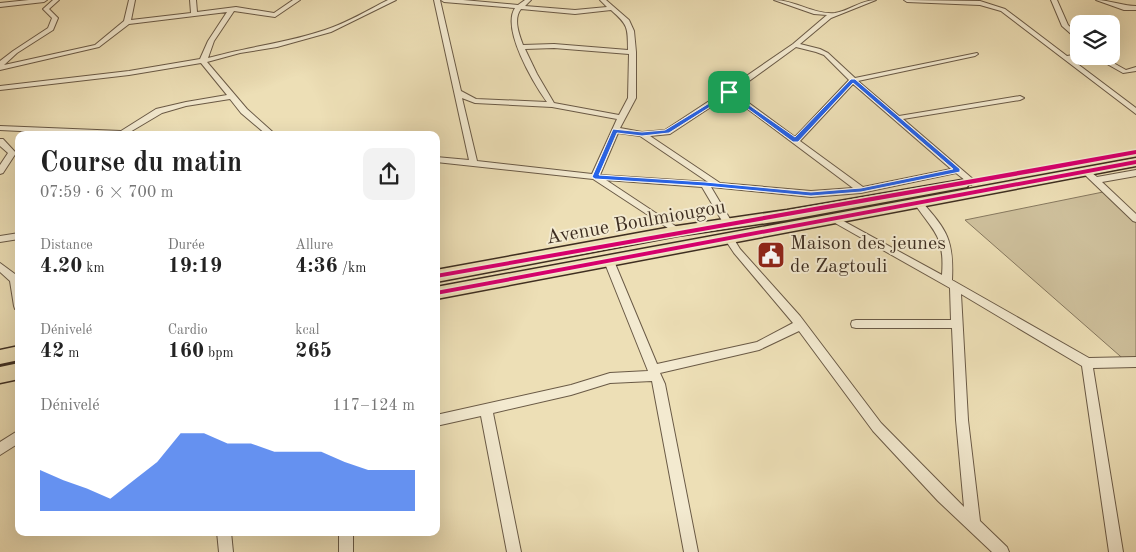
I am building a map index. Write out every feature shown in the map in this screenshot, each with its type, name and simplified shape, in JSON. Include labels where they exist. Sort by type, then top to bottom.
[{"type":"highway","name":"Avenue Boulmiougou","points":[[440,293],[609,261],[728,231],[971,182],[1136,152]]},
{"type":"highway","name":"Avenue Boulmiougou","points":[[440,275],[677,231],[728,231],[833,219],[918,203],[1092,176],[1136,162]]},
{"type":"highway","points":[[0,357],[15,354]]},
{"type":"highway","points":[[0,375],[15,373]]},
{"type":"street","points":[[0,5],[44,0]]},
{"type":"street","points":[[0,66],[15,52],[51,29],[55,18],[46,9],[56,0]]},
{"type":"street","points":[[127,22],[132,0]]},
{"type":"street","points":[[193,0],[194,12]]},
{"type":"street","points":[[0,66],[97,46],[127,22],[194,12],[234,9],[275,15],[297,0]]},
{"type":"street","points":[[0,88],[203,61],[304,39],[329,31],[393,0]]},
{"type":"street","points":[[437,0],[473,161]]},
{"type":"street","points":[[444,0],[575,12],[612,8]]},
{"type":"street","points":[[528,0],[514,16],[520,47],[540,90],[552,105]]},
{"type":"street","points":[[595,177],[615,130],[632,98],[633,52],[627,21],[603,0]]},
{"type":"street","points":[[776,0],[816,13],[836,13]]},
{"type":"street","points":[[615,130],[642,134],[667,132],[729,92],[836,13],[873,0]]},
{"type":"street","points":[[907,0],[975,3],[996,7]]},
{"type":"street","points":[[991,0],[996,7],[1136,112]]},
{"type":"street","points":[[1054,0],[1065,26],[1070,31]]},
{"type":"street","points":[[1099,0],[1124,8],[1136,8]]},
{"type":"street","points":[[203,61],[211,41],[234,9],[243,1]]},
{"type":"street","points":[[836,13],[841,2]]},
{"type":"street","points":[[795,45],[823,52],[971,182]]},
{"type":"street","points":[[520,47],[547,46],[633,52]]},
{"type":"street","points":[[796,140],[853,80],[975,54]]},
{"type":"street","points":[[1066,58],[1070,57]]},
{"type":"street","points":[[203,61],[244,111],[267,131]]},
{"type":"street","points":[[1112,65],[1124,72],[1136,68]]},
{"type":"street","points":[[457,92],[475,101],[552,105],[622,118]]},
{"type":"street","points":[[729,92],[861,190]]},
{"type":"street","points":[[126,131],[159,111],[232,96]]},
{"type":"street","points":[[898,118],[1020,98]]},
{"type":"street","points":[[0,128],[33,131]]},
{"type":"street","points":[[642,134],[718,185]]},
{"type":"street","points":[[0,141],[15,150],[0,171]]},
{"type":"street","points":[[440,159],[473,161],[595,177],[718,185],[811,194],[861,190],[958,170]]},
{"type":"street","points":[[1092,176],[1136,173]]},
{"type":"street","points":[[1092,176],[1136,219]]},
{"type":"street","points":[[595,177],[677,231]]},
{"type":"street","points":[[705,184],[737,251],[800,325],[877,426],[943,496],[1002,552]]},
{"type":"street","points":[[918,203],[944,235],[949,261],[956,324],[962,420],[973,524]]},
{"type":"street","points":[[833,219],[951,284],[1087,363],[1136,362]]},
{"type":"street","points":[[0,239],[15,237]]},
{"type":"street","points":[[609,261],[659,384],[691,552]]},
{"type":"street","points":[[0,267],[15,279]]},
{"type":"street","points":[[856,324],[956,324]]},
{"type":"street","points":[[440,420],[610,378],[654,373],[760,346],[800,325]]},
{"type":"street","points":[[1087,363],[1116,552]]},
{"type":"street","points":[[486,410],[514,552]]},
{"type":"street","points":[[0,449],[15,439]]},
{"type":"street","points":[[224,536],[226,552]]},
{"type":"street","points":[[346,536],[346,552]]},
{"type":"shaded area","points":[[1108,191],[1136,219],[1136,362],[1128,363],[965,220]]},
{"type":"cycle path","points":[[440,275],[1136,152]]},
{"type":"cycle path","points":[[440,292],[1136,162]]},
{"type":"place","name":"Maison des jeunes de Zagtouli","points":[[771,255]]},
{"type":"route","points":[[853,80],[958,170],[861,190],[828,194],[595,177],[615,130],[642,134],[667,132],[729,92],[796,140],[853,80]]}]
